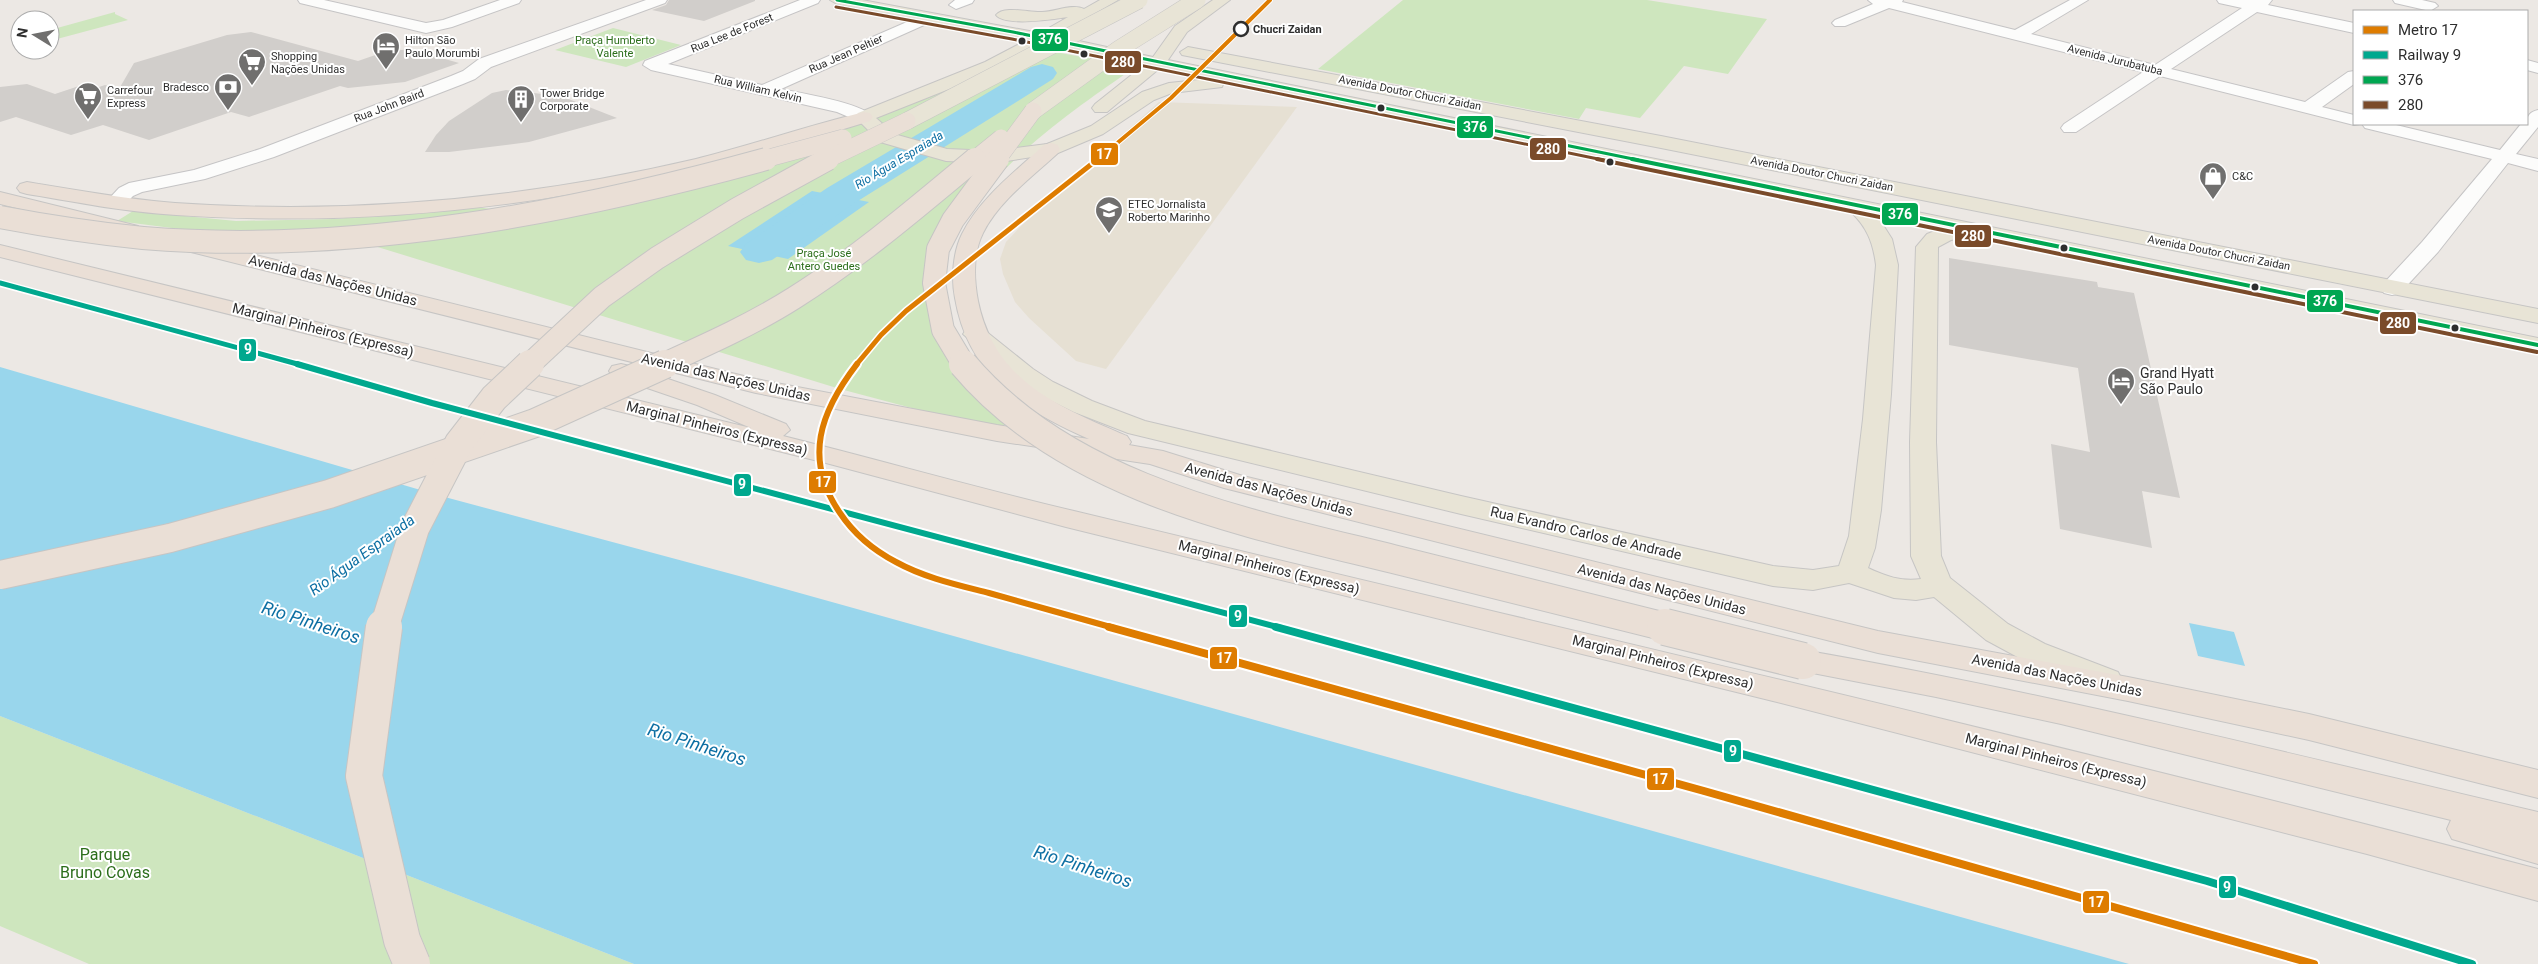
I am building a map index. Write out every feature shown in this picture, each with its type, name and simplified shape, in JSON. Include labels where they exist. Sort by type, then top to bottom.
[{"type":"highway","points":[[0,575],[170,538],[329,494],[535,423],[593,398],[702,348],[793,300],[865,250],[1032,111]]},
{"type":"highway","points":[[1032,111],[953,220],[938,249],[934,283],[943,330],[960,360],[986,391],[1026,422],[1070,452],[1114,476],[1184,504],[1345,547],[1819,664],[1938,698],[2349,798],[2538,849]]},
{"type":"highway","points":[[0,184],[175,209],[300,213],[362,211],[503,199],[603,183],[710,160],[805,136],[864,117]]},
{"type":"highway","points":[[0,217],[36,225],[107,235],[203,240],[311,238],[450,226],[620,196],[897,130]]},
{"type":"highway","points":[[412,964],[402,940],[364,776],[385,620],[415,528],[459,443],[494,398],[602,296],[657,258],[737,209],[816,165],[897,130]]},
{"type":"highway","points":[[1051,149],[997,201],[972,233],[965,259],[964,285],[966,310],[974,333],[988,357],[1006,380],[1034,402],[1065,419],[1154,457]]},
{"type":"highway","name":"Avenida das Nações Unidas","points":[[0,198],[756,386],[997,433],[1154,457],[1299,498],[1878,642],[2128,689],[2308,728],[2538,784]]},
{"type":"highway","name":"Marginal Pinheiros (Expressa)","points":[[0,251],[835,457],[1066,518],[1773,689],[2367,839],[2538,885]]},
{"type":"highway","points":[[447,308],[591,362],[644,378],[742,413],[835,457]]},
{"type":"highway","points":[[1878,642],[1975,672],[2538,816]]},
{"type":"highway","points":[[1819,664],[1936,685],[2071,714],[2538,827]]},
{"type":"main road","name":"Avenida Doutor Chucri Zaidan","points":[[837,0],[1090,48],[1162,55],[1205,54],[2538,316]]},
{"type":"main road","points":[[897,130],[1139,0]]},
{"type":"main road","points":[[1032,111],[1119,49],[1197,0]]},
{"type":"main road","points":[[1051,149],[1162,55],[1181,29],[1223,0]]},
{"type":"main road","points":[[938,2],[961,3],[984,11],[1004,15],[1042,17],[1105,3]]},
{"type":"main road","points":[[864,117],[991,66],[1105,3]]},
{"type":"main road","name":"Avenida Doutor Chucri Zaidan","points":[[1004,15],[1105,35],[1162,55],[1191,69],[1243,81],[2538,345]]},
{"type":"main road","points":[[969,25],[998,40],[1002,52],[991,66]]},
{"type":"main road","points":[[1181,29],[1179,35],[1182,43],[1197,50],[1226,58]]},
{"type":"main road","points":[[1191,69],[1205,54]]},
{"type":"main road","points":[[864,117],[897,130],[946,155],[994,156],[1051,149],[1096,130],[1148,96],[1169,88],[1192,84],[1243,81]]},
{"type":"main road","points":[[1857,206],[1874,222],[1882,235],[1887,265],[1879,400],[1863,534],[1857,560],[1851,572],[1877,584],[1899,590],[1926,590],[1938,585]]},
{"type":"main road","points":[[1978,230],[1952,233],[1934,239],[1929,243],[1924,363],[1926,556],[1938,585],[1997,632],[2034,652],[2128,689]]},
{"type":"main road","points":[[1882,235],[1912,236],[1929,243]]},
{"type":"main road","name":"Rua Evandro Carlos de Andrade","points":[[974,333],[1031,379],[1061,397],[1095,413],[1137,427],[1442,500],[1774,576],[1818,581],[1835,578],[1851,572]]},
{"type":"street","points":[[304,0],[419,28],[447,24],[514,0]]},
{"type":"street","name":"Rua John Baird","points":[[116,202],[126,192],[136,187],[198,174],[267,153],[457,80],[469,75],[485,63],[660,0]]},
{"type":"street","name":"Rua Lee de Forest","points":[[650,65],[813,0]]},
{"type":"street","points":[[2017,36],[2081,0]]},
{"type":"street","points":[[2224,0],[2260,3],[2353,28]]},
{"type":"street","points":[[2400,0],[2430,6]]},
{"type":"street","points":[[1840,24],[1887,1]]},
{"type":"street","name":"Avenida Jurubatuba","points":[[1887,1],[2017,36],[2353,120]]},
{"type":"street","points":[[2070,128],[2260,3]]},
{"type":"street","name":"Rua Jean Peltier","points":[[765,90],[928,18]]},
{"type":"street","name":"Rua William Kelvin","points":[[650,65],[843,108],[864,117]]},
{"type":"street","points":[[2310,108],[2353,77]]},
{"type":"street","points":[[2392,288],[2430,247],[2538,116]]},
{"type":"street","points":[[2375,125],[2538,165]]},
{"type":"shaded area","name":"ETEC Jornalista Roberto Marinho","points":[[1159,102],[1297,107],[1106,369],[1076,361],[1029,318],[1015,302],[1003,274],[1000,259],[1006,242],[1021,226]]},
{"type":"green space","points":[[1403,0],[1647,0],[1767,19],[1728,74],[1684,66],[1640,118],[1586,108],[1579,119],[1318,69]]},
{"type":"green space","points":[[115,12],[115,14],[128,20],[60,38],[60,27]]},
{"type":"green space","name":"Praça Humberto Valente","points":[[613,28],[681,45],[626,67],[555,50]]},
{"type":"green space","name":"Praça José Antero Guedes","points":[[1023,46],[1131,66],[1128,72],[1041,136],[1011,163],[985,191],[963,221],[948,253],[942,286],[942,305],[947,321],[971,367],[1010,423],[991,429],[840,389],[332,233],[219,234],[117,221],[133,211],[236,221],[334,219],[476,207],[507,211],[810,139]]},
{"type":"green space","name":"Parque Bruno Covas","points":[[0,716],[634,964],[89,964],[0,926]]},
{"type":"water","points":[[812,191],[869,202],[788,259],[728,246]]},
{"type":"water","name":"Rio Pinheiros","points":[[0,367],[441,496],[739,576],[2129,964],[634,964],[0,716]]},
{"type":"water","points":[[2189,623],[2234,632],[2245,666],[2198,656]]},
{"type":"building","points":[[669,0],[755,1],[704,21],[652,10],[666,5]]},
{"type":"building","name":"Shopping Nações Unidas","points":[[251,32],[358,61],[384,52],[410,49],[459,63],[405,82],[348,88],[340,86],[249,117],[231,112],[149,140],[103,125],[71,135],[16,117],[0,122],[0,87],[27,84],[55,94],[85,84],[96,88],[105,85],[119,89],[134,63],[227,35]]},
{"type":"building","name":"Tower Bridge Corporate","points":[[506,90],[561,96],[617,118],[529,142],[449,152],[425,152],[436,135],[449,121],[492,93]]},
{"type":"building","name":"Grand Hyatt São Paulo","points":[[1949,258],[2097,282],[2098,287],[2134,293],[2180,498],[2142,491],[2152,548],[2060,529],[2051,444],[2090,452],[2078,368],[1949,345]]},
{"type":"waterway","name":"Rio Água Espraiada","points":[[759,252],[840,196],[1042,73]]},
{"type":"metro line","name":"17","points":[[1270,0],[1154,114],[918,301],[881,335],[854,368],[842,386],[824,425],[819,444],[818,463],[820,475],[829,496],[856,533],[882,554],[927,576],[1704,791],[2314,964]]},
{"type":"rail line","name":"9","points":[[0,283],[235,346],[432,403],[1106,580],[2207,881],[2472,964]]},
{"type":"transit line","name":"376","points":[[837,0],[1013,32],[2538,345]]},
{"type":"transit line","name":"280","points":[[836,7],[1012,39],[2537,352]]},
{"type":"place","name":"Chucri Zaidan","points":[[1241,29]]},
{"type":"place","name":"Hilton São Paulo Morumbi","points":[[386,70]]},
{"type":"place","name":"Shopping Nações Unidas","points":[[252,86]]},
{"type":"place","name":"Bradesco","points":[[228,111]]},
{"type":"place","name":"Carrefour Express","points":[[88,120]]},
{"type":"place","name":"Tower Bridge Corporate","points":[[521,123]]},
{"type":"place","name":"C&C","points":[[2213,200]]},
{"type":"place","name":"ETEC Jornalista Roberto Marinho","points":[[1109,234]]},
{"type":"place","name":"Grand Hyatt São Paulo","points":[[2121,405]]}]
